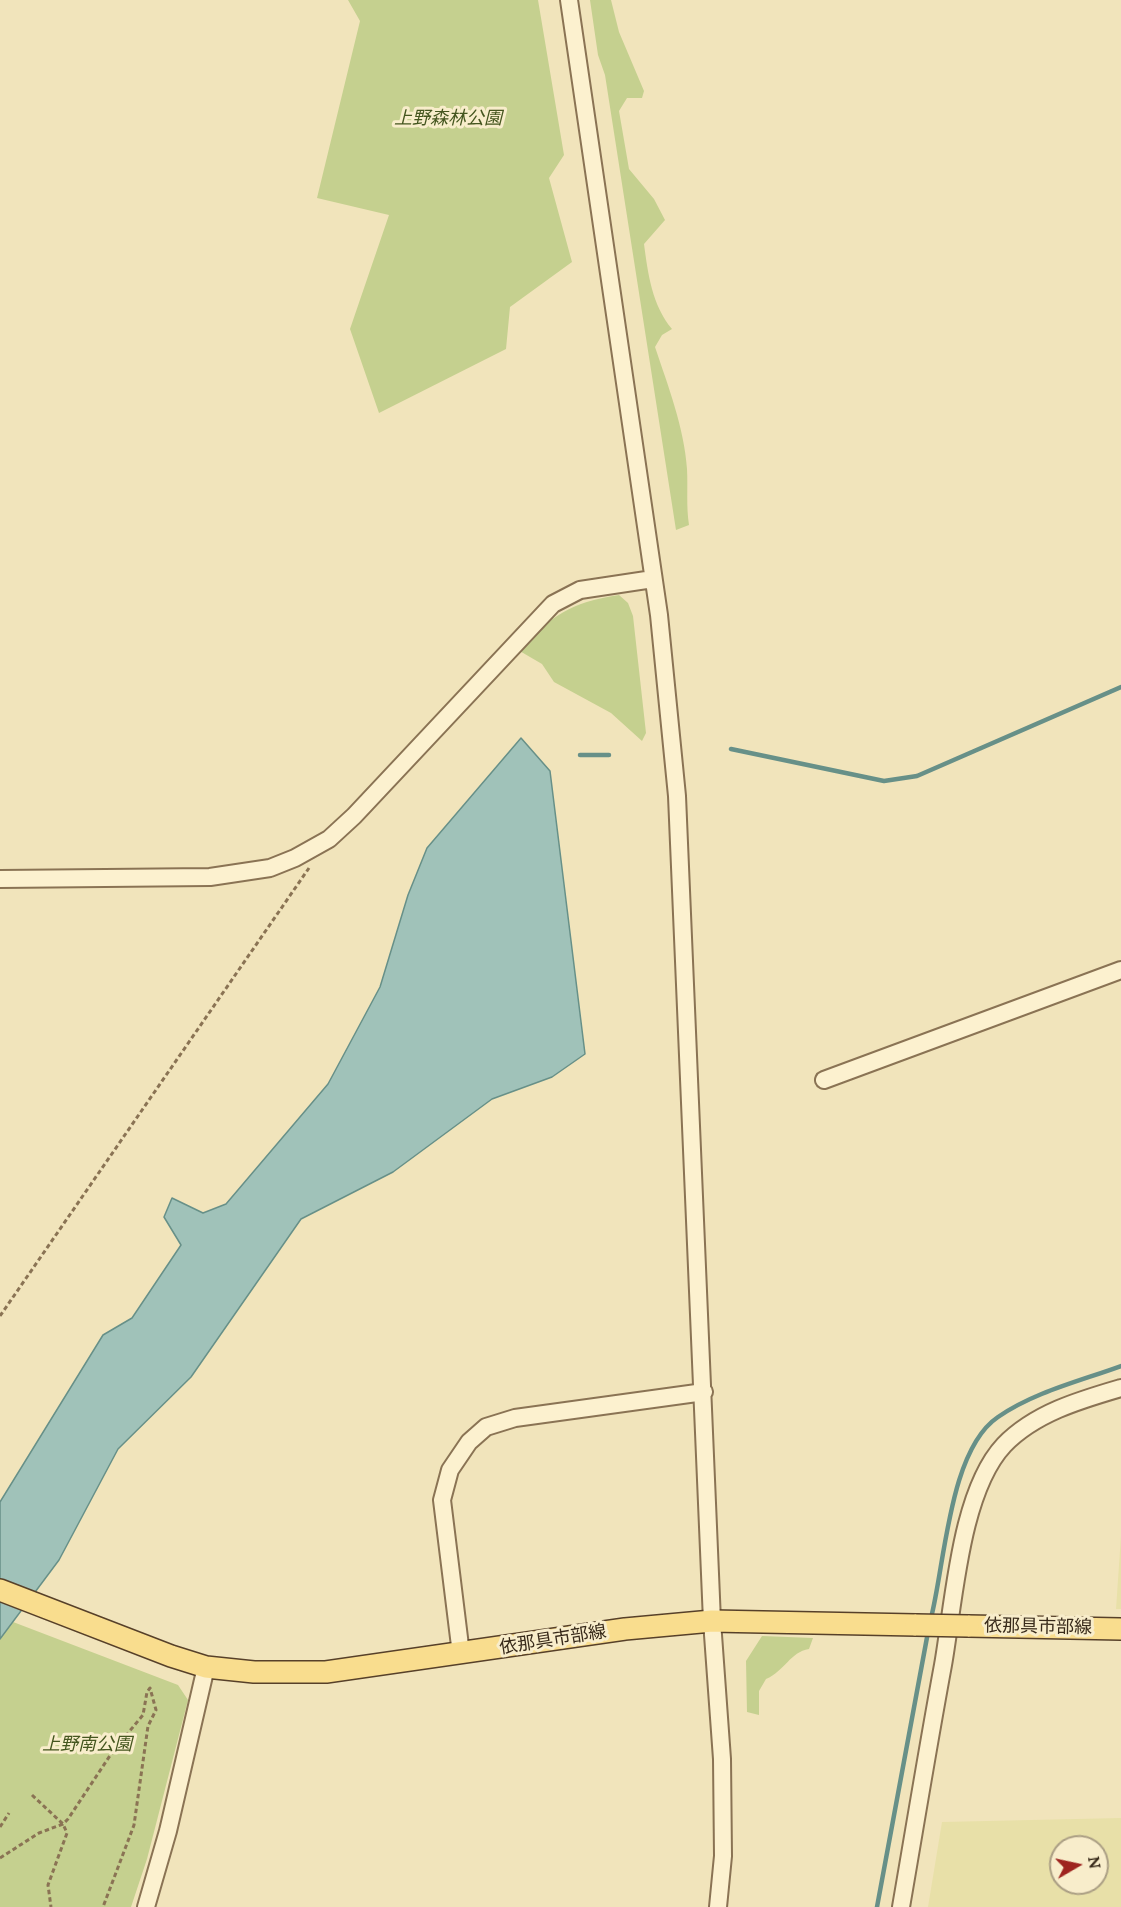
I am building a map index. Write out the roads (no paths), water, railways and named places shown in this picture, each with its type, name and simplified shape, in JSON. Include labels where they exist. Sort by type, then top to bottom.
[{"type":"main road","name":"依那具市部線","points":[[0,1590],[171,1656],[206,1667],[254,1672],[326,1672],[625,1629],[712,1621],[1121,1629]]},
{"type":"street","points":[[569,0],[653,579],[677,796],[712,1621],[722,1759],[723,1856],[718,1907]]},
{"type":"street","points":[[0,879],[210,877],[270,868],[296,858],[329,838],[354,816],[553,604],[580,590],[653,579]]},
{"type":"street","points":[[824,1080],[1121,970]]},
{"type":"street","points":[[901,1907],[958,1576],[972,1505],[987,1469],[1004,1445],[1032,1422],[1074,1401],[1121,1388]]},
{"type":"street","points":[[461,1654],[442,1500],[450,1470],[469,1442],[486,1427],[515,1418],[704,1392]]},
{"type":"street","points":[[146,1907],[168,1831],[206,1667]]},
{"type":"water","points":[[521,738],[550,771],[585,1054],[552,1077],[492,1099],[393,1172],[301,1219],[191,1377],[118,1449],[59,1560],[0,1639],[0,1502],[103,1335],[132,1318],[181,1245],[164,1217],[172,1198],[203,1213],[226,1204],[328,1084],[380,987],[408,895],[427,848]]},
{"type":"waterway","points":[[731,749],[884,781],[917,776],[1121,687]]},
{"type":"waterway","points":[[580,755],[609,755]]},
{"type":"waterway","points":[[931,1618],[951,1510],[969,1455],[982,1433],[998,1417],[1012,1408],[1058,1388],[1121,1366]]},
{"type":"waterway","points":[[877,1907],[928,1632]]},
{"type":"park label","name":"上野森林公園","points":[[448,119]]},
{"type":"park label","name":"上野南公園","points":[[87,1745]]}]
